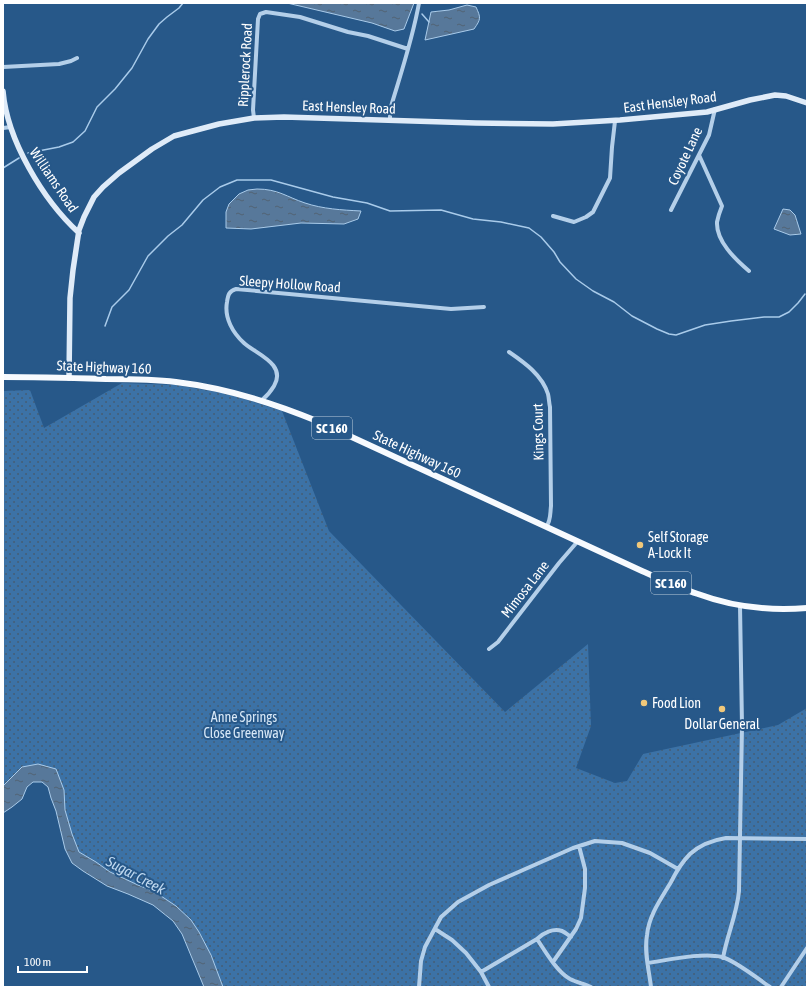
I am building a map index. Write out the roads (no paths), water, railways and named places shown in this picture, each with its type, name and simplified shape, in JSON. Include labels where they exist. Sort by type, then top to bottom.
[{"type":"main road","name":"Williams Road","points":[[3,91],[11,127],[17,145],[26,164],[39,185],[70,226],[79,233]]},
{"type":"main road","name":"East Hensley Road","points":[[69,378],[70,298],[79,233],[84,217],[94,197],[102,187],[152,149],[180,134],[219,124],[254,118],[284,117],[553,124],[615,121],[707,112],[749,100],[775,95],[786,96],[807,103]]},
{"type":"main road","name":"State Highway 160","points":[[3,377],[133,379],[176,382],[228,391],[262,400],[317,421],[686,590],[740,606],[773,609],[807,608]]},
{"type":"street","points":[[390,120],[392,103],[408,50],[419,3]]},
{"type":"street","name":"Ripplerock Road","points":[[254,118],[253,110],[258,19],[260,14],[266,12],[300,17],[348,32],[368,36],[408,50]]},
{"type":"street","points":[[3,67],[59,64],[77,58]]},
{"type":"street","name":"Coyote Lane","points":[[671,210],[709,135],[715,110]]},
{"type":"street","points":[[553,216],[574,222],[593,212],[610,178],[615,121]]},
{"type":"street","points":[[3,128],[11,127]]},
{"type":"street","points":[[699,155],[722,206],[717,220],[720,236],[733,255],[749,271]]},
{"type":"street","name":"Sleepy Hollow Road","points":[[262,400],[276,383],[277,374],[273,364],[267,358],[241,340],[228,320],[226,304],[228,294],[236,288],[451,309],[484,307]]},
{"type":"street","name":"Kings Court","points":[[509,352],[522,361],[539,377],[548,395],[550,407],[550,518],[546,527]]},
{"type":"street","name":"Mimosa Lane","points":[[489,649],[498,642],[559,563],[578,541]]},
{"type":"street","points":[[723,958],[725,945],[738,901],[742,726],[740,606]]},
{"type":"street","points":[[651,987],[646,947],[646,936],[649,924],[653,913],[678,869],[690,854],[703,845],[715,840],[726,838],[807,839]]},
{"type":"street","points":[[419,987],[420,961],[425,947],[441,918],[458,902],[489,885],[579,846],[595,841],[622,843],[650,853],[678,869]]},
{"type":"street","points":[[553,962],[571,937],[581,918],[586,869],[579,846]]},
{"type":"street","points":[[435,929],[452,940],[466,953],[481,972],[489,987]]},
{"type":"street","points":[[481,972],[537,939],[544,933],[562,931],[571,937]]},
{"type":"street","points":[[537,939],[553,962],[569,979],[591,987]]},
{"type":"street","points":[[781,987],[807,948]]},
{"type":"street","points":[[648,963],[702,956],[723,958],[740,966],[770,987]]},
{"type":"water","points":[[287,3],[414,3],[404,29],[395,31],[372,23]]},
{"type":"water","points":[[467,5],[476,7],[479,14],[479,21],[474,29],[425,40],[431,12],[449,10]]},
{"type":"water","points":[[248,190],[271,190],[319,207],[361,211],[358,219],[344,224],[301,223],[251,229],[226,228],[226,212],[229,204],[239,194]]},
{"type":"water","points":[[783,209],[790,210],[795,215],[801,234],[790,235],[774,229]]},
{"type":"water","points":[[38,764],[56,769],[64,790],[65,810],[79,852],[110,872],[155,892],[176,906],[191,920],[211,955],[223,987],[204,987],[182,934],[173,921],[153,905],[107,886],[72,863],[65,849],[56,811],[48,787],[42,782],[33,782],[27,787],[22,799],[3,813],[3,786],[22,767]]},
{"type":"waterway","points":[[28,153],[59,147],[73,142],[85,131],[97,107],[115,89],[132,68],[148,39],[159,24],[183,3]]},
{"type":"waterway","points":[[422,14],[429,22]]},
{"type":"waterway","points":[[3,168],[19,158]]},
{"type":"waterway","points":[[105,326],[112,307],[129,290],[148,256],[168,236],[182,225],[203,200],[220,187],[237,180],[271,180],[333,197],[367,203],[390,211],[441,210],[473,219],[501,222],[529,228],[541,237],[554,252],[560,262],[576,279],[593,291],[614,302],[632,316],[669,334],[676,335],[705,325],[764,317],[779,317],[789,312],[805,294]]},
{"type":"place","name":"Self Storage A-Lock It","points":[[640,545]]},
{"type":"place","name":"Food Lion","points":[[644,703]]},
{"type":"place","name":"Dollar General","points":[[722,709]]},
{"type":"park label","name":"Anne Springs Close Greenway","points":[[244,726]]},
{"type":"water label","name":"Sugar Creek","points":[[136,875]]}]
